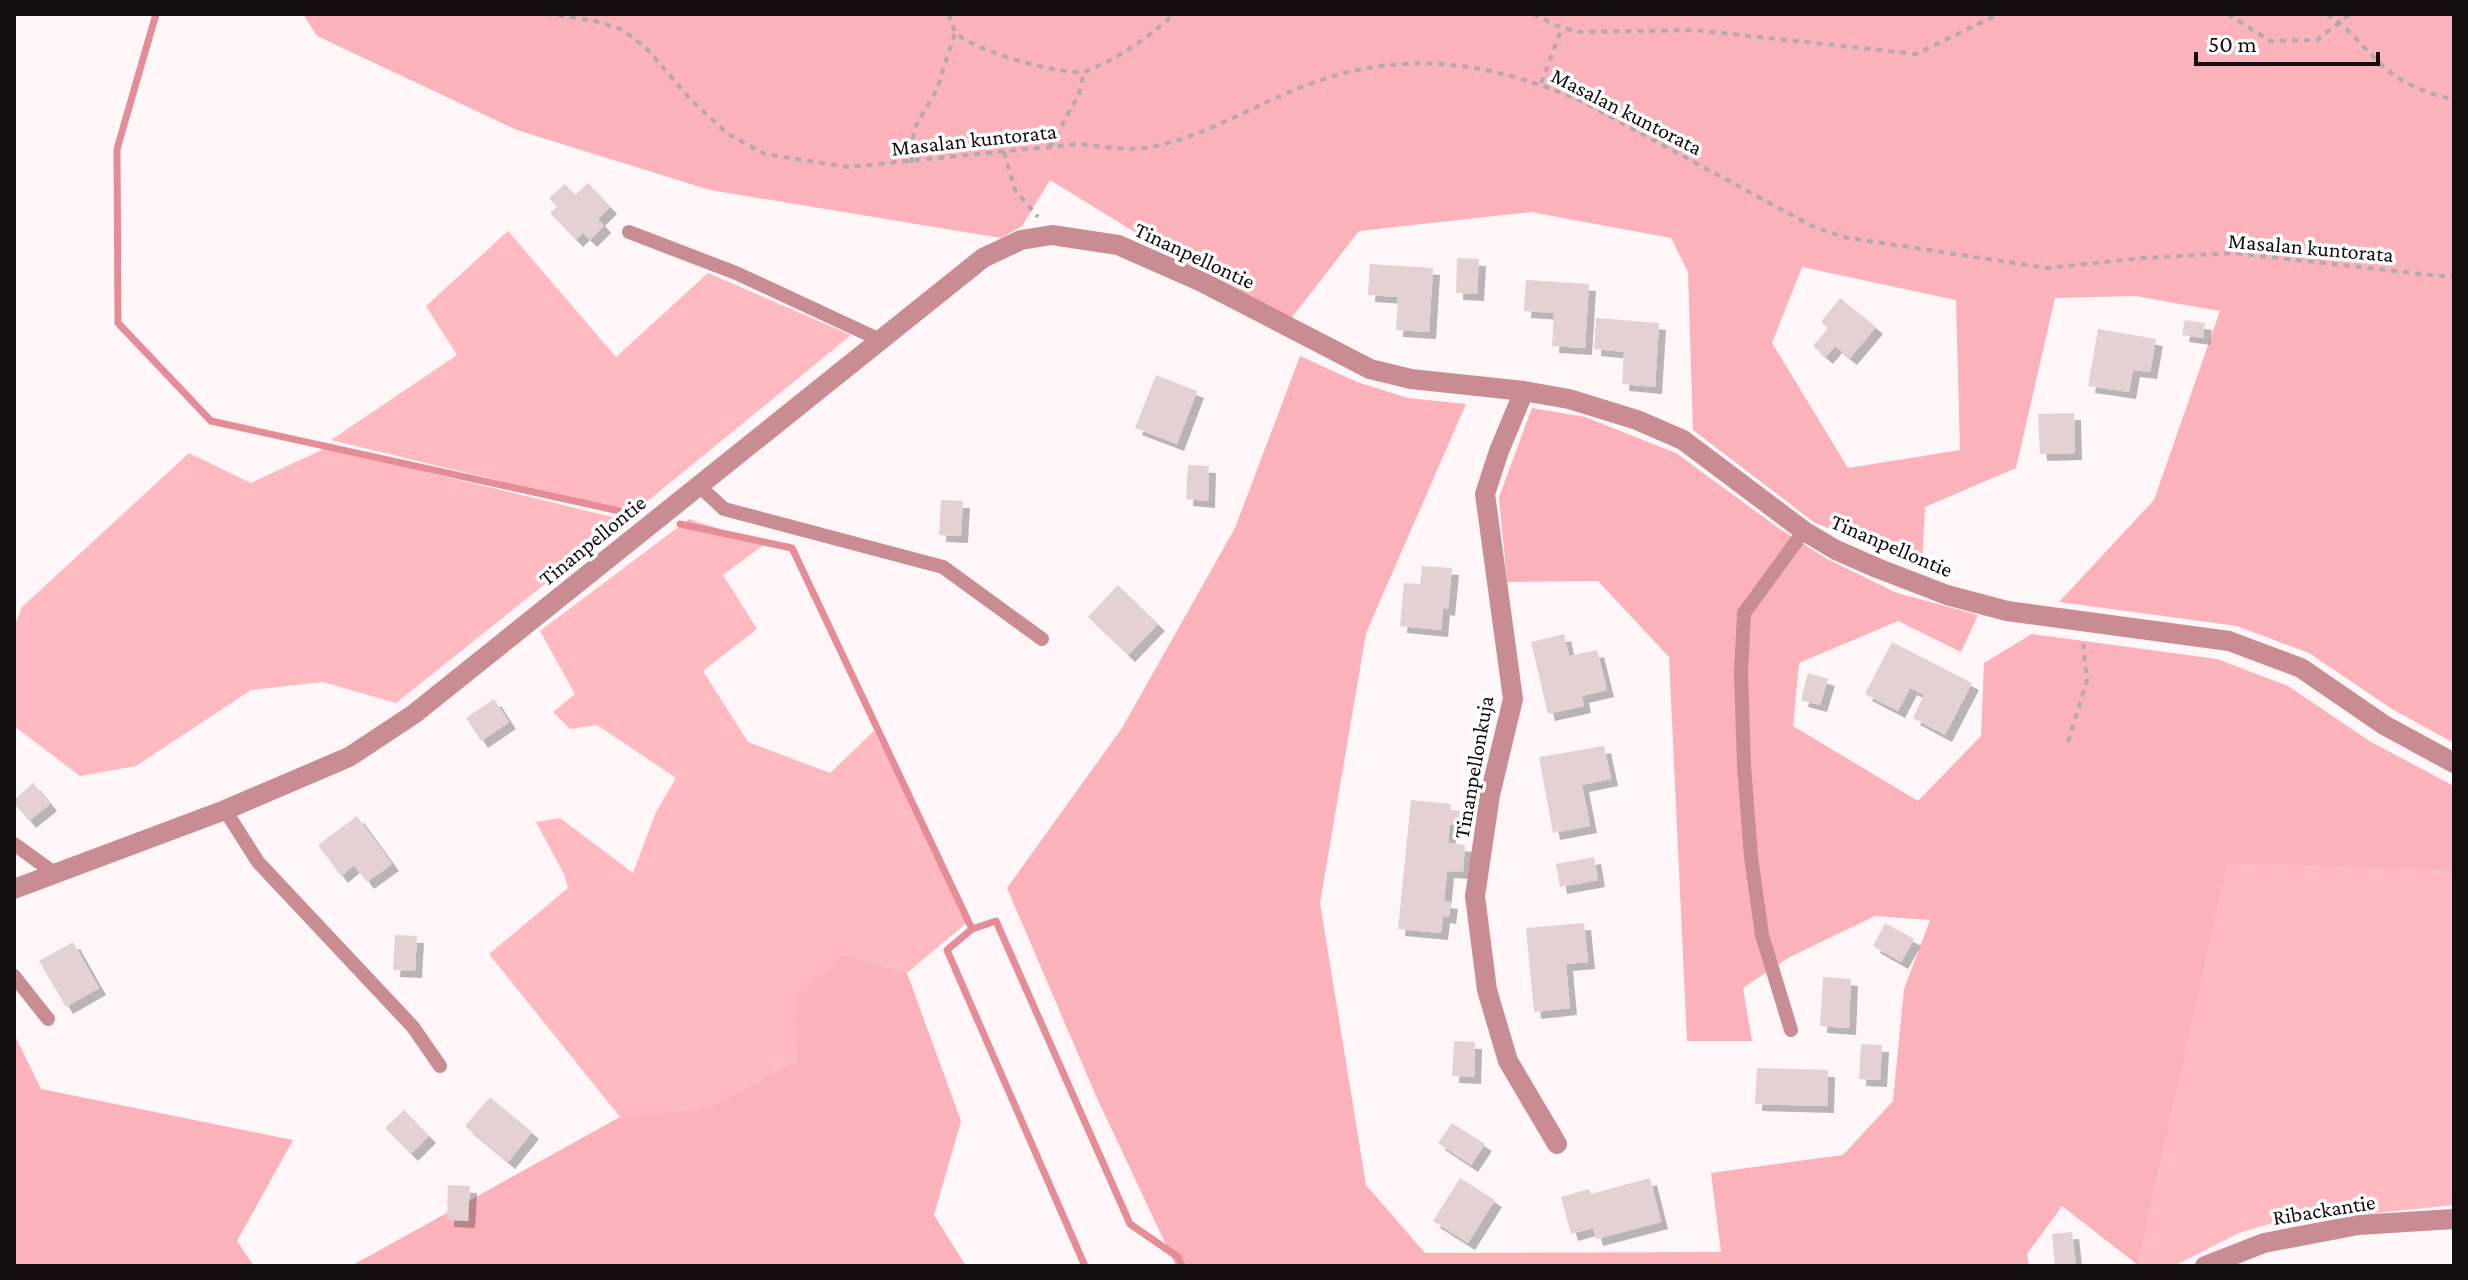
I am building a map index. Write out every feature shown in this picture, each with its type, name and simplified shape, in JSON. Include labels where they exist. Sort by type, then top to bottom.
[{"type":"street","name":"Tinanpellontie","points":[[14,889],[225,810],[349,757],[414,714],[878,339],[983,258],[1021,240],[1052,235],[1118,245],[1200,281],[1370,369],[1411,379],[1569,399],[1637,420],[1683,440],[1804,531],[1849,556],[1947,595],[2007,611],[2229,641],[2244,646],[2301,668],[2384,725],[2454,763]]},
{"type":"street","name":"Tinanpellonkuja","points":[[1524,391],[1485,494],[1513,699],[1490,795],[1475,896],[1487,990],[1508,1061],[1557,1144]]},
{"type":"street","name":"Ribackantie","points":[[2205,1266],[2264,1243],[2358,1225],[2454,1219]]},
{"type":"lane","points":[[629,232],[736,273],[878,339]]},
{"type":"lane","points":[[698,485],[724,509],[943,567],[1042,639]]},
{"type":"lane","points":[[1791,1030],[1762,935],[1751,857],[1741,673],[1744,613],[1804,531]]},
{"type":"lane","points":[[225,810],[258,862],[413,1027],[440,1066]]},
{"type":"lane","points":[[14,844],[57,875]]},
{"type":"lane","points":[[14,976],[48,1019]]},
{"type":"path","name":"Masalan kuntorata","points":[[546,14],[592,20],[623,30],[647,49],[691,100],[728,134],[765,154],[848,167],[1079,144],[1111,148],[1149,147],[1189,137],[1315,82],[1371,66],[1456,63],[1541,83],[1581,101],[1812,226],[1843,237],[2047,268],[2233,253],[2454,275]]},
{"type":"path","points":[[852,14],[864,14]]},
{"type":"path","points":[[911,163],[914,129],[937,89],[955,33],[949,14]]},
{"type":"path","points":[[955,33],[1004,56],[1061,72],[1084,72],[1147,38],[1174,14]]},
{"type":"path","points":[[1533,14],[1562,28],[1582,32],[1694,30],[1916,54],[1999,14]]},
{"type":"path","points":[[2228,14],[2270,41],[2317,40],[2350,14]]},
{"type":"path","points":[[2327,14],[2340,22],[2393,75],[2454,99]]},
{"type":"path","points":[[1541,83],[1562,28]]},
{"type":"path","points":[[1050,147],[1079,94],[1084,72]]},
{"type":"path","points":[[1003,151],[1015,190],[1052,235]]},
{"type":"path","points":[[2068,742],[2087,680],[2081,621]]},
{"type":"shaded area","points":[[303,14],[2454,14],[2454,743],[2392,709],[2309,653],[2237,626],[2059,602],[2154,500],[2220,311],[2135,296],[2055,298],[2016,468],[1925,507],[1922,564],[1815,523],[1693,430],[1688,272],[1671,238],[1531,212],[1359,231],[1286,325],[1050,180],[1022,226],[1001,238],[710,190],[517,130],[317,36]],"holes":[[[1802,267],[1956,300],[1960,450],[1848,468],[1772,343]]]},
{"type":"shaded area","points":[[508,231],[616,357],[708,273],[851,335],[633,513],[331,440],[457,355],[426,306]]},
{"type":"shaded area","points":[[1300,356],[1357,382],[1408,398],[1466,404],[1366,633],[1320,903],[1366,1185],[1425,1253],[1721,1252],[1711,1173],[1843,1155],[1893,1101],[1904,989],[1930,920],[1875,916],[1788,958],[1743,988],[1752,1041],[1687,1041],[1669,657],[1598,581],[1507,582],[1499,497],[1532,408],[1585,417],[1676,453],[1777,527],[1827,559],[1897,593],[1978,615],[1961,652],[1898,621],[1799,663],[1793,726],[1918,801],[1981,736],[1984,663],[2032,634],[2217,659],[2288,686],[2371,742],[2454,786],[2454,871],[2228,864],[2138,1265],[2062,1206],[2027,1254],[2029,1266],[1173,1266],[1175,1264],[1096,1096],[1007,888],[1122,728],[1235,528]]},
{"type":"shaded area","points":[[326,448],[625,520],[396,703],[323,682],[251,690],[136,766],[80,776],[14,726],[14,628],[22,607],[189,453],[251,483]]},
{"type":"shaded area","points":[[689,519],[765,544],[723,575],[757,629],[703,671],[748,742],[830,773],[874,731],[970,920],[907,973],[843,954],[795,997],[798,1058],[711,1107],[620,1117],[489,954],[568,888],[564,874],[536,822],[560,818],[633,873],[656,812],[676,778],[597,725],[570,729],[553,712],[575,694],[540,631]]},
{"type":"shaded area","points":[[2228,864],[2454,871],[2454,1205],[2269,1224],[2239,1233],[2174,1266],[2138,1266]]},
{"type":"shaded area","points":[[843,954],[907,973],[961,1121],[934,1215],[966,1266],[351,1266],[620,1117],[711,1107],[797,1059],[795,997]]},
{"type":"shaded area","points":[[14,1034],[41,1089],[293,1140],[237,1241],[254,1266],[14,1266]]},
{"type":"building","points":[[588,183],[610,207],[598,219],[604,226],[590,240],[583,233],[576,240],[550,213],[557,207],[549,198],[565,184],[575,195]]},
{"type":"building","points":[[1457,258],[1479,259],[1477,294],[1456,293]]},
{"type":"building","points":[[1370,264],[1433,268],[1429,332],[1396,330],[1398,297],[1368,295]]},
{"type":"building","points":[[1526,280],[1589,284],[1585,348],[1552,346],[1554,313],[1524,311]]},
{"type":"building","points":[[1840,298],[1876,327],[1850,358],[1835,346],[1826,357],[1813,346],[1828,328],[1821,322]]},
{"type":"building","points":[[1596,318],[1659,323],[1655,387],[1622,384],[1624,352],[1594,349]]},
{"type":"building","points":[[2185,320],[2205,323],[2203,338],[2182,335]]},
{"type":"building","points":[[2098,329],[2156,339],[2150,372],[2133,370],[2129,392],[2088,386]]},
{"type":"building","points":[[1156,375],[1197,391],[1177,444],[1135,428]]},
{"type":"building","points":[[2074,413],[2075,453],[2040,454],[2038,414]]},
{"type":"building","points":[[1188,465],[1209,466],[1208,501],[1186,499]]},
{"type":"building","points":[[941,500],[963,501],[961,536],[939,535]]},
{"type":"building","points":[[1422,566],[1452,568],[1448,609],[1443,608],[1441,630],[1400,626],[1404,583],[1420,584]]},
{"type":"building","points":[[1118,585],[1158,624],[1128,655],[1088,617]]},
{"type":"building","points":[[1564,634],[1569,656],[1597,650],[1607,690],[1582,696],[1584,706],[1548,714],[1531,642]]},
{"type":"building","points":[[1892,642],[1972,683],[1945,735],[1913,718],[1924,695],[1910,688],[1898,711],[1865,694]]},
{"type":"building","points":[[1808,673],[1828,679],[1820,705],[1801,700]]},
{"type":"building","points":[[494,699],[509,722],[481,741],[466,718]]},
{"type":"building","points":[[1604,746],[1611,779],[1582,785],[1590,826],[1553,833],[1539,757]]},
{"type":"building","points":[[33,783],[50,804],[29,821],[14,800]]},
{"type":"building","points":[[1411,800],[1451,804],[1450,810],[1460,811],[1458,825],[1450,825],[1448,843],[1465,845],[1463,872],[1447,871],[1444,901],[1451,902],[1449,917],[1443,916],[1441,933],[1398,929]]},
{"type":"building","points":[[357,816],[392,864],[367,882],[354,865],[341,876],[318,845]]},
{"type":"building","points":[[1594,857],[1598,880],[1560,887],[1556,864]]},
{"type":"building","points":[[1584,923],[1588,962],[1566,964],[1570,1008],[1534,1012],[1526,928]]},
{"type":"building","points":[[1885,923],[1914,939],[1901,962],[1873,946]]},
{"type":"building","points":[[395,935],[417,936],[415,971],[393,970]]},
{"type":"building","points":[[73,942],[99,988],[66,1007],[39,961]]},
{"type":"building","points":[[1823,977],[1851,979],[1849,1028],[1820,1026]]},
{"type":"building","points":[[1454,1041],[1475,1042],[1474,1077],[1452,1076]]},
{"type":"building","points":[[1861,1044],[1882,1045],[1880,1080],[1859,1079]]},
{"type":"building","points":[[1757,1068],[1828,1070],[1827,1106],[1755,1104]]},
{"type":"building","points":[[490,1097],[532,1132],[508,1162],[465,1126]]},
{"type":"building","points":[[404,1110],[429,1136],[411,1154],[385,1128]]},
{"type":"building","points":[[1452,1123],[1485,1144],[1471,1165],[1438,1143]]},
{"type":"building","points":[[1460,1178],[1495,1200],[1468,1243],[1433,1221]]},
{"type":"building","points":[[1650,1178],[1661,1222],[1596,1239],[1593,1228],[1571,1234],[1561,1197],[1589,1189],[1591,1194]]},
{"type":"building","points":[[448,1185],[470,1186],[468,1221],[447,1220]]},
{"type":"building","points":[[2072,1232],[2076,1266],[2055,1266],[2052,1234]]},
{"type":"waterway","points":[[156,14],[117,149],[118,323],[211,421],[633,514]]},
{"type":"waterway","points":[[680,524],[792,548],[972,929],[996,921],[1130,1224],[1178,1257],[1182,1266]]},
{"type":"waterway","points":[[972,929],[947,950],[1085,1266]]}]
